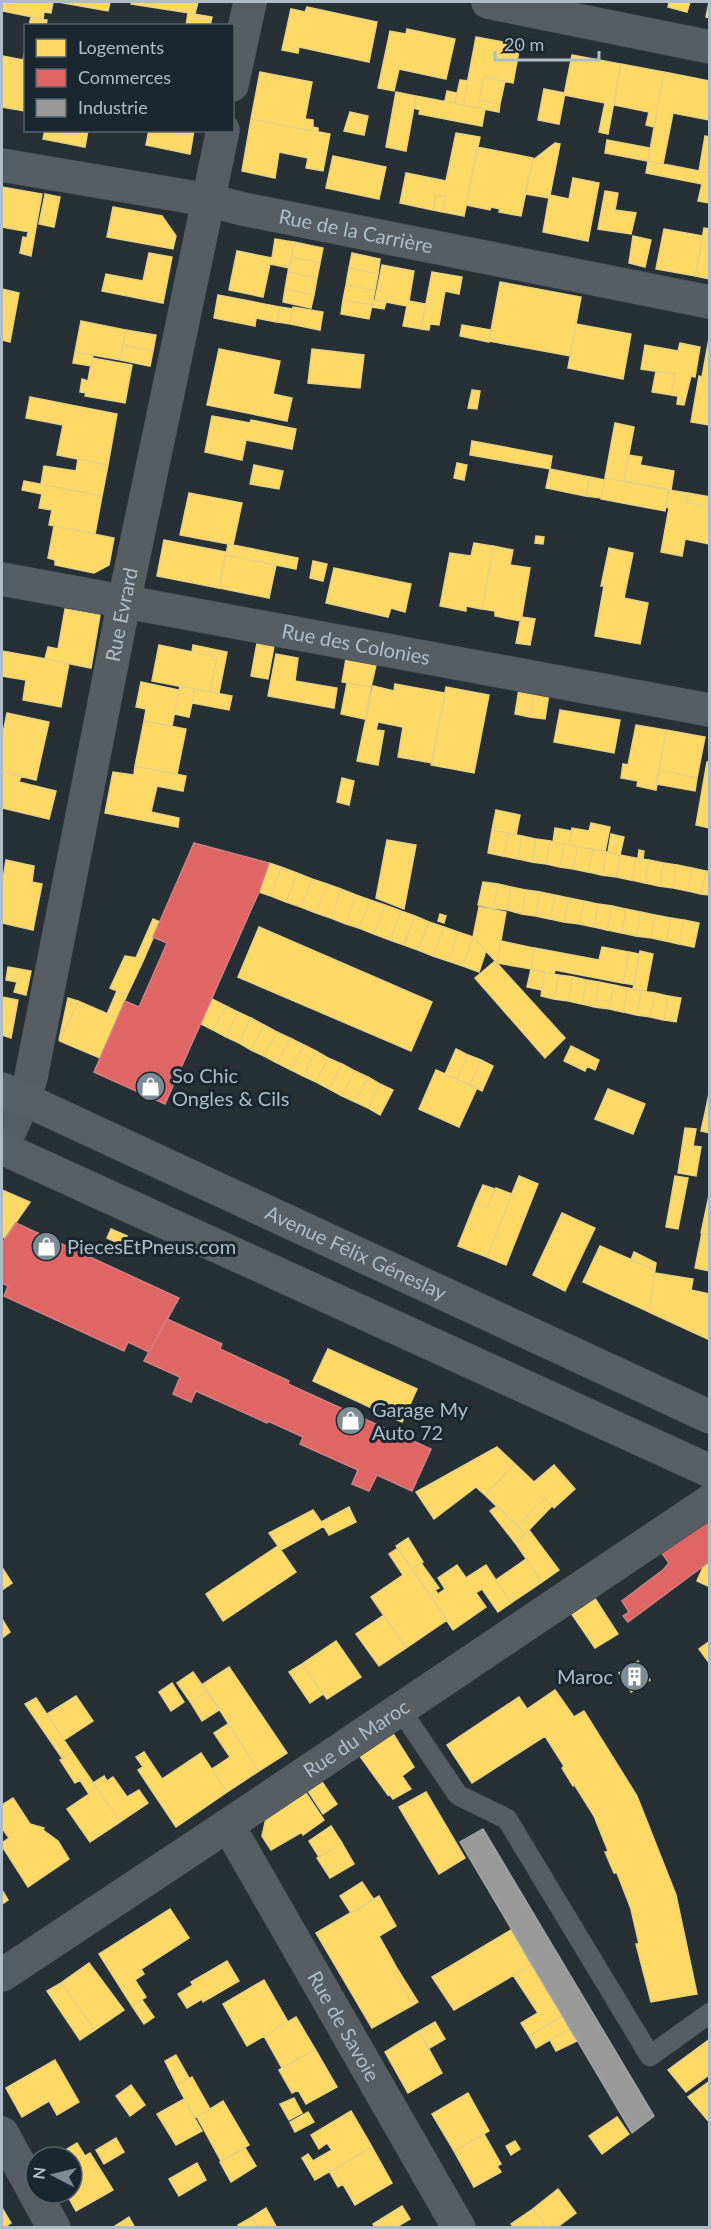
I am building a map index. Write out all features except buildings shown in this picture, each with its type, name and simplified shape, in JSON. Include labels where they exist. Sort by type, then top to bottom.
[{"type":"main road","name":"Avenue Félix Géneslay","points":[[13,1094],[710,1417]]},
{"type":"main road","points":[[2,1148],[710,1471]]},
{"type":"street","points":[[234,76],[250,2]]},
{"type":"street","points":[[488,2],[710,47]]},
{"type":"street","name":"Rue Evrard","points":[[2,1148],[13,1094],[34,1065],[124,602],[223,132]]},
{"type":"street","name":"Rue de la Carrière","points":[[2,165],[208,200],[243,209],[710,302]]},
{"type":"street","name":"Rue des Colonies","points":[[2,579],[710,710]]},
{"type":"street","name":"Rue du Maroc","points":[[2,1975],[710,1501]]},
{"type":"street","name":"Rue de Savoie","points":[[228,1825],[459,2228]]},
{"type":"street","points":[[2,2133],[54,2228]]},
{"type":"lane","points":[[400,1709],[458,1795],[507,1819],[650,2056],[710,2013]]},
{"type":"place","name":"So Chic Ongles & Cils","points":[[151,1087]]},
{"type":"place","name":"PiecesEtPneus.com","points":[[46,1247]]},
{"type":"place","name":"Garage My Auto 72","points":[[351,1421]]},
{"type":"place","name":"Maroc","points":[[634,1677]]}]
